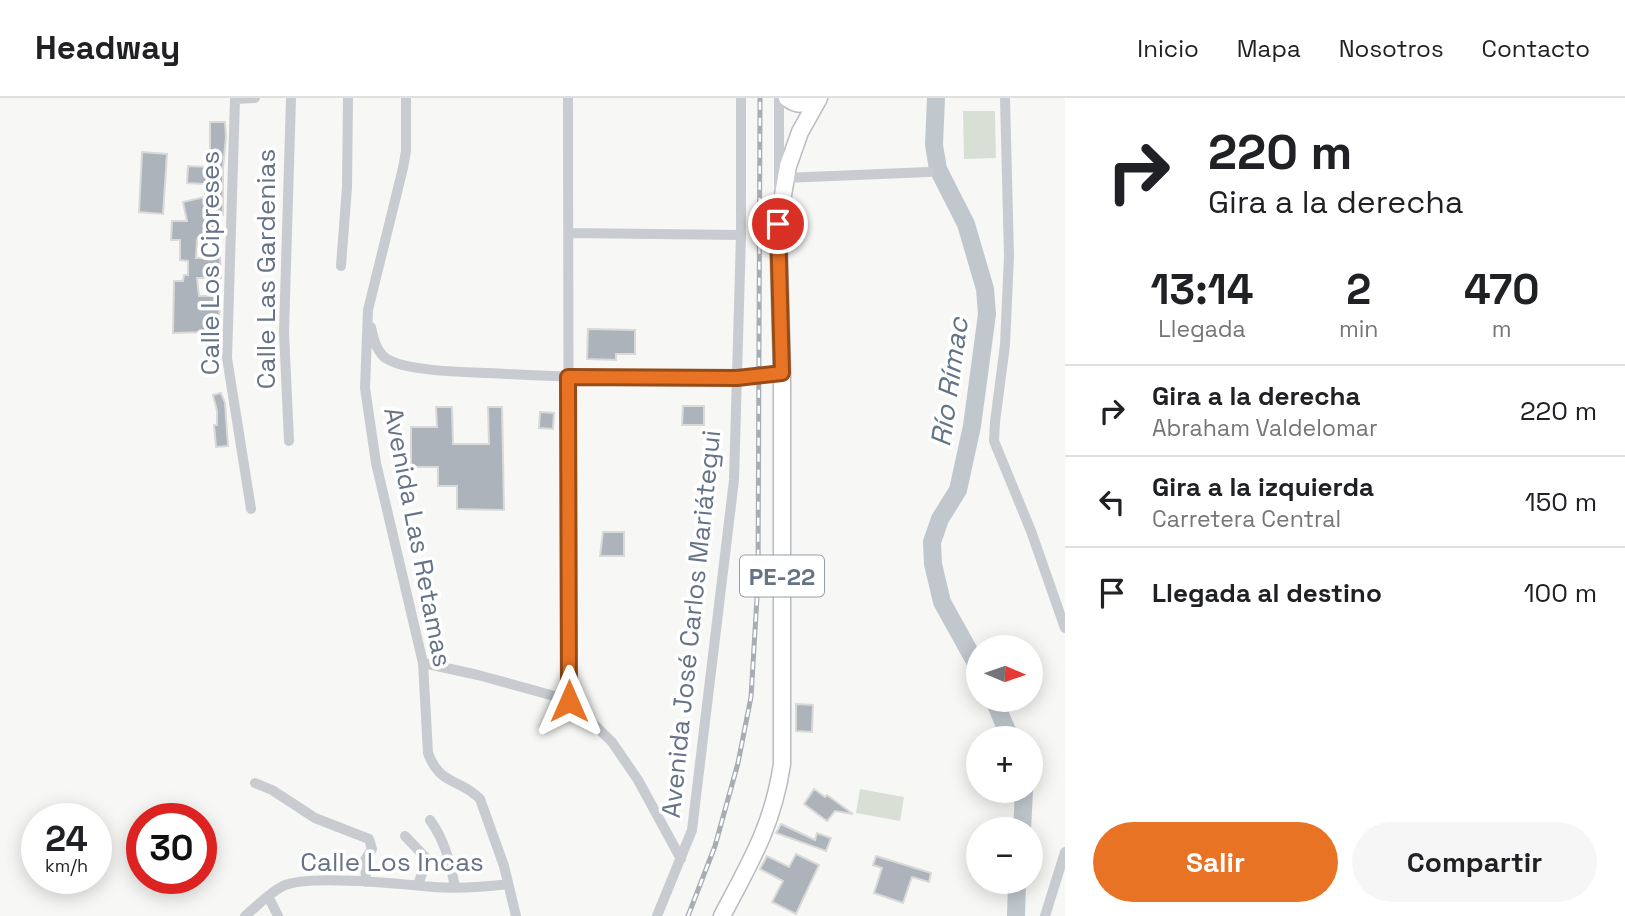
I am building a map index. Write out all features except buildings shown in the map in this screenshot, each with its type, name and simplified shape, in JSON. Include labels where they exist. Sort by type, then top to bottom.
[{"type":"highway","points":[[787,98],[798,104],[814,98]]},
{"type":"highway","name":"PE-22","points":[[722,916],[772,815],[782,764],[782,373],[778,224],[784,178],[800,132],[820,98]]},
{"type":"street","points":[[235,99],[255,98]]},
{"type":"street","name":"Calle Las Gardenias","points":[[289,440],[284,332],[291,98]]},
{"type":"street","points":[[341,266],[348,98]]},
{"type":"street","name":"Avenida Las Retamas","points":[[406,98],[404,159],[368,310],[365,388],[376,463],[423,663],[428,753],[433,766],[440,774],[473,792],[480,799],[504,866],[516,916]]},
{"type":"street","points":[[568,98],[569,701]]},
{"type":"street","name":"Avenida José Carlos Mariátegui","points":[[657,916],[692,830],[734,480],[741,235],[741,98]]},
{"type":"street","points":[[778,224],[779,98]]},
{"type":"street","points":[[1005,98],[1009,256],[1005,345],[995,441],[1031,531],[1065,628]]},
{"type":"street","name":"Calle Los Cipreses","points":[[235,99],[227,358],[251,509]]},
{"type":"street","points":[[784,178],[929,172]]},
{"type":"street","points":[[569,233],[741,235]]},
{"type":"street","points":[[368,310],[376,344],[384,358],[396,363],[451,371],[568,377],[737,378],[782,373]]},
{"type":"street","points":[[423,663],[467,672],[569,701],[612,742],[638,780],[681,859]]},
{"type":"street","points":[[255,783],[272,790],[315,818],[369,839],[372,849],[366,860],[366,882]]},
{"type":"street","points":[[430,820],[441,834],[456,887]]},
{"type":"street","points":[[405,836],[427,859],[418,885]]},
{"type":"street","points":[[1045,916],[1065,852]]},
{"type":"street","name":"Calle Los Incas","points":[[245,916],[283,886],[301,881],[456,887],[508,884]]},
{"type":"street","points":[[268,897],[278,916]]},
{"type":"shaded area","points":[[963,111],[995,111],[996,158],[964,159]]},
{"type":"shaded area","points":[[860,789],[904,797],[900,821],[856,813]]},
{"type":"waterway","name":"Río Rímac","points":[[936,98],[934,145],[938,169],[966,224],[985,289],[987,314],[972,426],[958,490],[940,519],[932,542],[933,564],[942,602],[966,645]]},
{"type":"waterway","name":"Río Rímac","points":[[999,712],[1005,726]]},
{"type":"waterway","name":"Río Rímac","points":[[1023,803],[1023,817]]},
{"type":"waterway","name":"Río Rímac","points":[[1016,916],[1017,894]]},
{"type":"railway","points":[[688,916],[715,846],[738,763],[751,697],[758,581],[760,98]]},
{"type":"route","points":[[569,701],[568,377],[737,378],[782,373],[778,224]]}]
